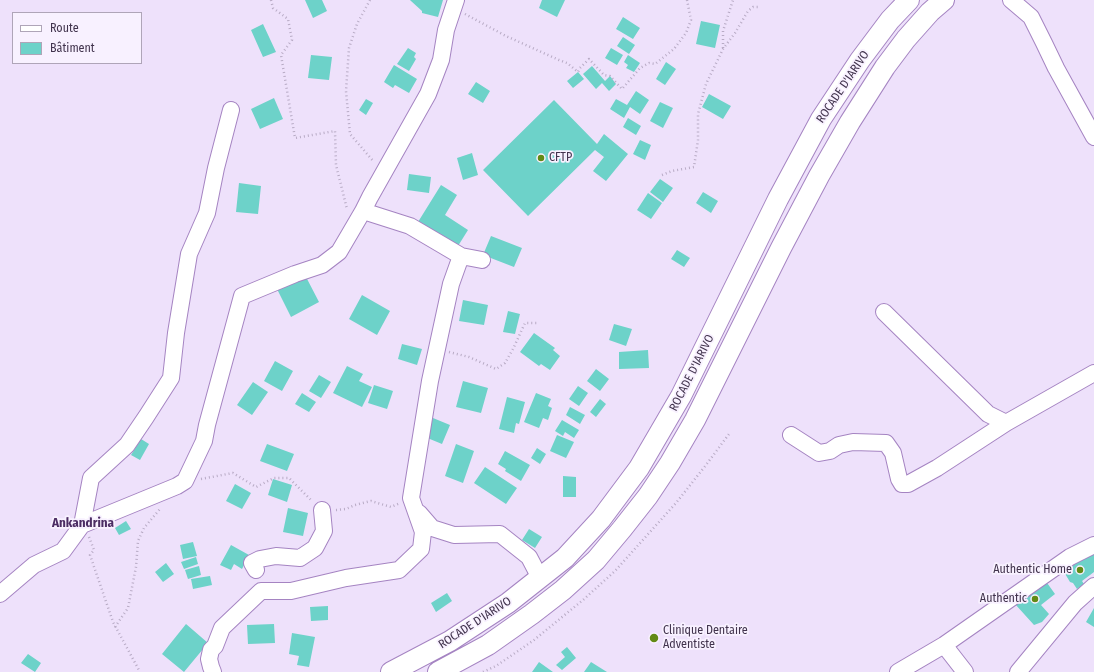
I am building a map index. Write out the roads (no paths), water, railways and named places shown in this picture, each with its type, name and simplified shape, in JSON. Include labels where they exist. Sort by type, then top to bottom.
[{"type":"main road","name":"ROCADE D'IARIVO","points":[[391,672],[450,641],[508,603],[565,558],[601,518],[639,468],[681,396],[778,199],[821,119],[860,60],[890,20],[909,0]]},
{"type":"main road","name":"ROCADE D'IARIVO","points":[[438,672],[488,644],[532,614],[563,590],[596,560],[648,496],[670,463],[695,420],[781,248],[819,176],[850,122],[885,67],[906,39],[930,12],[944,0]]},
{"type":"street","points":[[1011,0],[1030,17],[1059,74],[1094,137]]},
{"type":"street","points":[[82,525],[177,486],[185,481],[204,441],[242,296],[295,274],[322,265],[339,252],[355,210],[370,197],[428,94],[441,60],[446,30],[454,5]]},
{"type":"street","points":[[0,594],[34,565],[63,551],[82,525],[91,478],[127,445],[171,378],[176,334],[189,254],[207,213],[216,168],[231,110]]},
{"type":"street","points":[[355,210],[410,226],[461,256],[482,260]]},
{"type":"street","points":[[214,672],[209,659],[211,650],[215,646],[222,628],[261,591],[291,591],[346,578],[398,570],[421,549],[423,532],[413,503],[430,381],[451,284],[461,256]]},
{"type":"street","points":[[884,312],[988,414],[1006,423]]},
{"type":"street","points":[[791,435],[819,453],[830,451],[838,445],[853,442],[886,444],[893,453],[898,479],[902,484],[908,484],[938,468],[1006,423],[1094,373]]},
{"type":"street","points":[[413,503],[432,528],[454,535],[500,534],[529,557],[540,578]]},
{"type":"street","points":[[256,570],[252,563],[260,559],[276,556],[300,558],[315,548],[324,531],[322,510]]},
{"type":"street","points":[[898,672],[944,645],[1070,557],[1094,545]]},
{"type":"street","points":[[1018,672],[1075,603],[1094,586]]},
{"type":"street","points":[[944,645],[965,672]]},
{"type":"place","name":"CFTP","points":[[541,158]]},
{"type":"place","name":"Authentic Home","points":[[1080,570]]},
{"type":"place","name":"Authentic","points":[[1035,599]]},
{"type":"place","name":"Clinique Dentaire Adventiste","points":[[654,638]]},
{"type":"district","name":"Ankandrina","points":[[83,523]]}]
